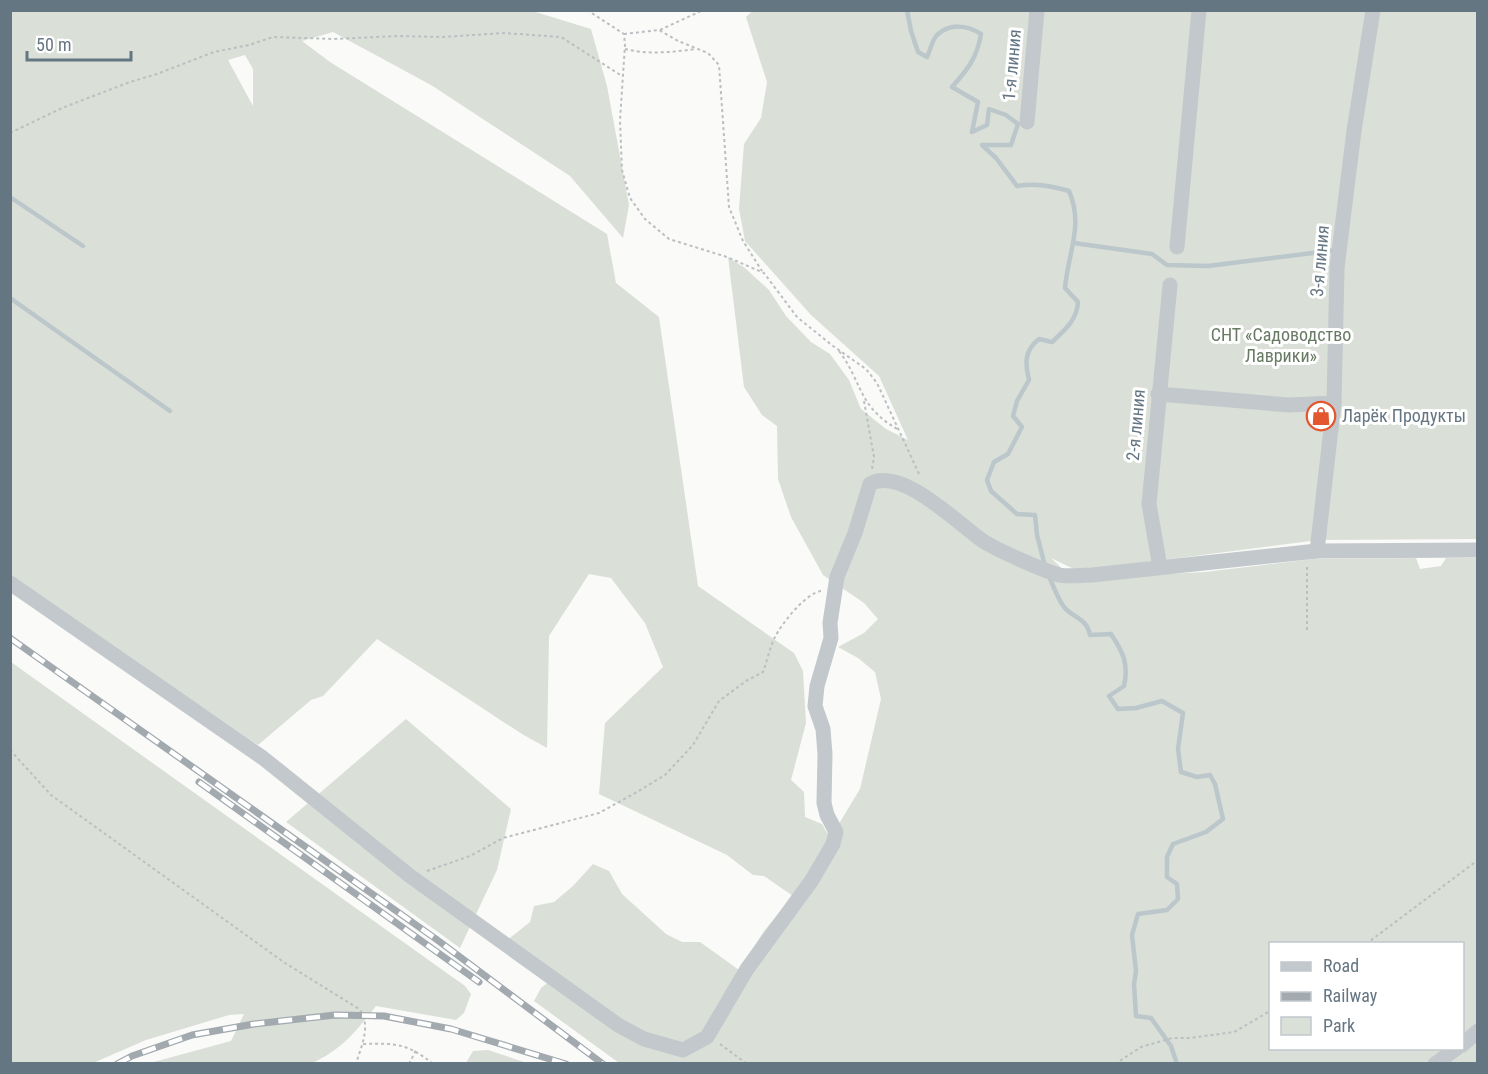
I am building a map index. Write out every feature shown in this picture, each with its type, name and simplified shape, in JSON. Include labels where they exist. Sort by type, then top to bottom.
[{"type":"street","name":"1-я линия","points":[[1027,122],[1037,10]]},
{"type":"street","points":[[1177,247],[1199,10]]},
{"type":"street","name":"3-я линия","points":[[1312,551],[1334,403],[1337,268],[1354,131],[1373,10]]},
{"type":"street","name":"2-я линия","points":[[1160,567],[1149,504],[1170,285]]},
{"type":"street","points":[[1158,394],[1289,405],[1334,403]]},
{"type":"street","points":[[10,583],[263,758],[410,876],[627,1030],[644,1039],[683,1050],[707,1037],[747,969],[812,880],[833,844],[836,832],[827,815],[824,803],[826,778],[823,729],[816,706],[817,686],[831,638],[833,592],[840,566],[855,533],[870,484],[876,480],[892,480],[932,500],[985,542],[1040,568],[1061,575],[1092,575],[1312,551],[1478,550]]},
{"type":"street","points":[[1464,1043],[1478,1030]]},
{"type":"street","points":[[1435,1064],[1454,1050]]},
{"type":"path","points":[[587,10],[624,34],[659,30],[701,11],[713,10]]},
{"type":"path","points":[[659,30],[708,53],[719,65],[729,207],[743,242],[797,317],[866,369],[877,383],[932,500]]},
{"type":"path","points":[[10,133],[62,108],[108,90],[214,52],[239,48],[273,37],[334,39],[397,36],[442,37],[504,33],[561,37],[622,76]]},
{"type":"path","points":[[624,34],[620,120],[622,170],[630,198],[645,219],[669,239],[727,257],[764,273]]},
{"type":"path","points":[[625,49],[668,52],[699,49]]},
{"type":"path","points":[[838,350],[852,368],[868,416],[874,457],[870,484]]},
{"type":"path","points":[[863,398],[884,421],[897,429]]},
{"type":"path","points":[[1307,632],[1312,551]]},
{"type":"path","points":[[410,876],[470,856],[503,838],[610,809],[665,775],[693,745],[719,701],[746,681],[763,672],[775,637],[802,602],[818,591],[833,592]]},
{"type":"path","points":[[10,750],[51,795],[285,963],[359,1010],[364,1016],[366,1032],[356,1064]]},
{"type":"path","points":[[1369,942],[1478,860]]},
{"type":"path","points":[[1115,1064],[1141,1047],[1172,1038],[1234,1032],[1269,1012]]},
{"type":"path","points":[[707,1037],[747,1064]]},
{"type":"path","points":[[362,1044],[392,1043],[416,1050],[433,1064]]},
{"type":"path","points":[[409,1064],[416,1050]]},
{"type":"green space","name":"СНТ «Садоводство Лаврики»","points":[[529,10],[591,29],[607,86],[629,205],[623,238],[570,176],[431,85],[333,32],[302,41],[330,62],[607,234],[616,283],[659,317],[698,586],[794,653],[803,671],[806,723],[791,780],[804,792],[805,817],[822,824],[827,833],[840,822],[860,789],[881,699],[875,672],[858,658],[838,647],[864,633],[878,619],[864,603],[823,575],[791,517],[778,479],[777,426],[762,415],[744,387],[728,257],[745,268],[769,290],[786,316],[811,342],[830,354],[849,380],[861,409],[886,429],[908,440],[879,376],[811,315],[745,241],[739,209],[744,144],[761,118],[767,82],[746,17],[754,10],[1477,11],[1477,539],[1318,540],[1078,571],[1051,558],[1073,579],[1205,572],[1313,559],[1416,558],[1420,569],[1441,566],[1446,558],[1477,558],[1477,1063],[619,1063],[534,1001],[541,988],[555,977],[506,941],[530,922],[534,906],[554,902],[593,864],[609,871],[622,894],[666,934],[682,942],[700,942],[739,970],[764,931],[793,896],[764,876],[753,875],[727,855],[599,794],[605,723],[663,667],[645,623],[611,578],[589,574],[549,636],[547,748],[377,639],[323,696],[311,700],[258,745],[11,576],[11,11]],"holes":[[[245,55],[253,69],[253,106],[228,60]]]},
{"type":"green space","points":[[11,662],[465,986],[471,994],[464,1013],[456,1020],[376,1006],[341,1045],[312,1063],[150,1063],[231,1041],[244,1014],[229,1015],[146,1040],[93,1063],[11,1063]]},
{"type":"green space","points":[[406,719],[511,809],[497,870],[460,948],[286,822]]},
{"type":"green space","points":[[488,1050],[527,1063],[466,1063],[473,1051]]},
{"type":"waterway","points":[[907,10],[918,52],[927,57],[935,37],[942,31],[953,27],[964,27],[981,34],[971,63],[952,87],[978,102],[972,132],[987,125],[989,109],[1006,115],[1018,124],[1011,145],[982,145],[996,158],[1017,186],[1043,186],[1069,191],[1073,203],[1074,239],[1065,288],[1078,302],[1077,308],[1066,329],[1052,342],[1039,339],[1028,353],[1026,363],[1029,380],[1017,401],[1013,416],[1022,427],[1008,454],[994,462],[987,480],[991,491],[1017,514],[1035,515],[1037,535],[1045,566]]},
{"type":"waterway","points":[[10,197],[83,246]]},
{"type":"waterway","points":[[1074,243],[1152,254],[1167,265],[1208,266],[1337,250]]},
{"type":"waterway","points":[[10,298],[170,411]]},
{"type":"waterway","points":[[1049,576],[1064,607],[1086,625],[1090,635],[1111,634],[1119,647],[1126,671],[1124,686],[1109,696],[1118,709],[1136,708],[1162,701],[1183,713],[1178,749],[1181,772],[1197,777],[1210,775],[1215,784],[1223,819],[1206,832],[1173,844],[1167,857],[1167,877],[1177,884],[1178,899],[1167,910],[1138,914],[1132,935],[1136,971],[1134,984],[1136,1016],[1151,1018],[1171,1046],[1177,1064]]},
{"type":"railway","points":[[10,638],[436,939],[603,1064]]},
{"type":"railway","points":[[199,782],[479,982]]},
{"type":"railway","points":[[117,1064],[132,1056],[192,1035],[254,1024],[335,1015],[384,1016],[451,1029],[566,1064]]},
{"type":"place","name":"Ларёк Продукты","points":[[1321,416]]}]
